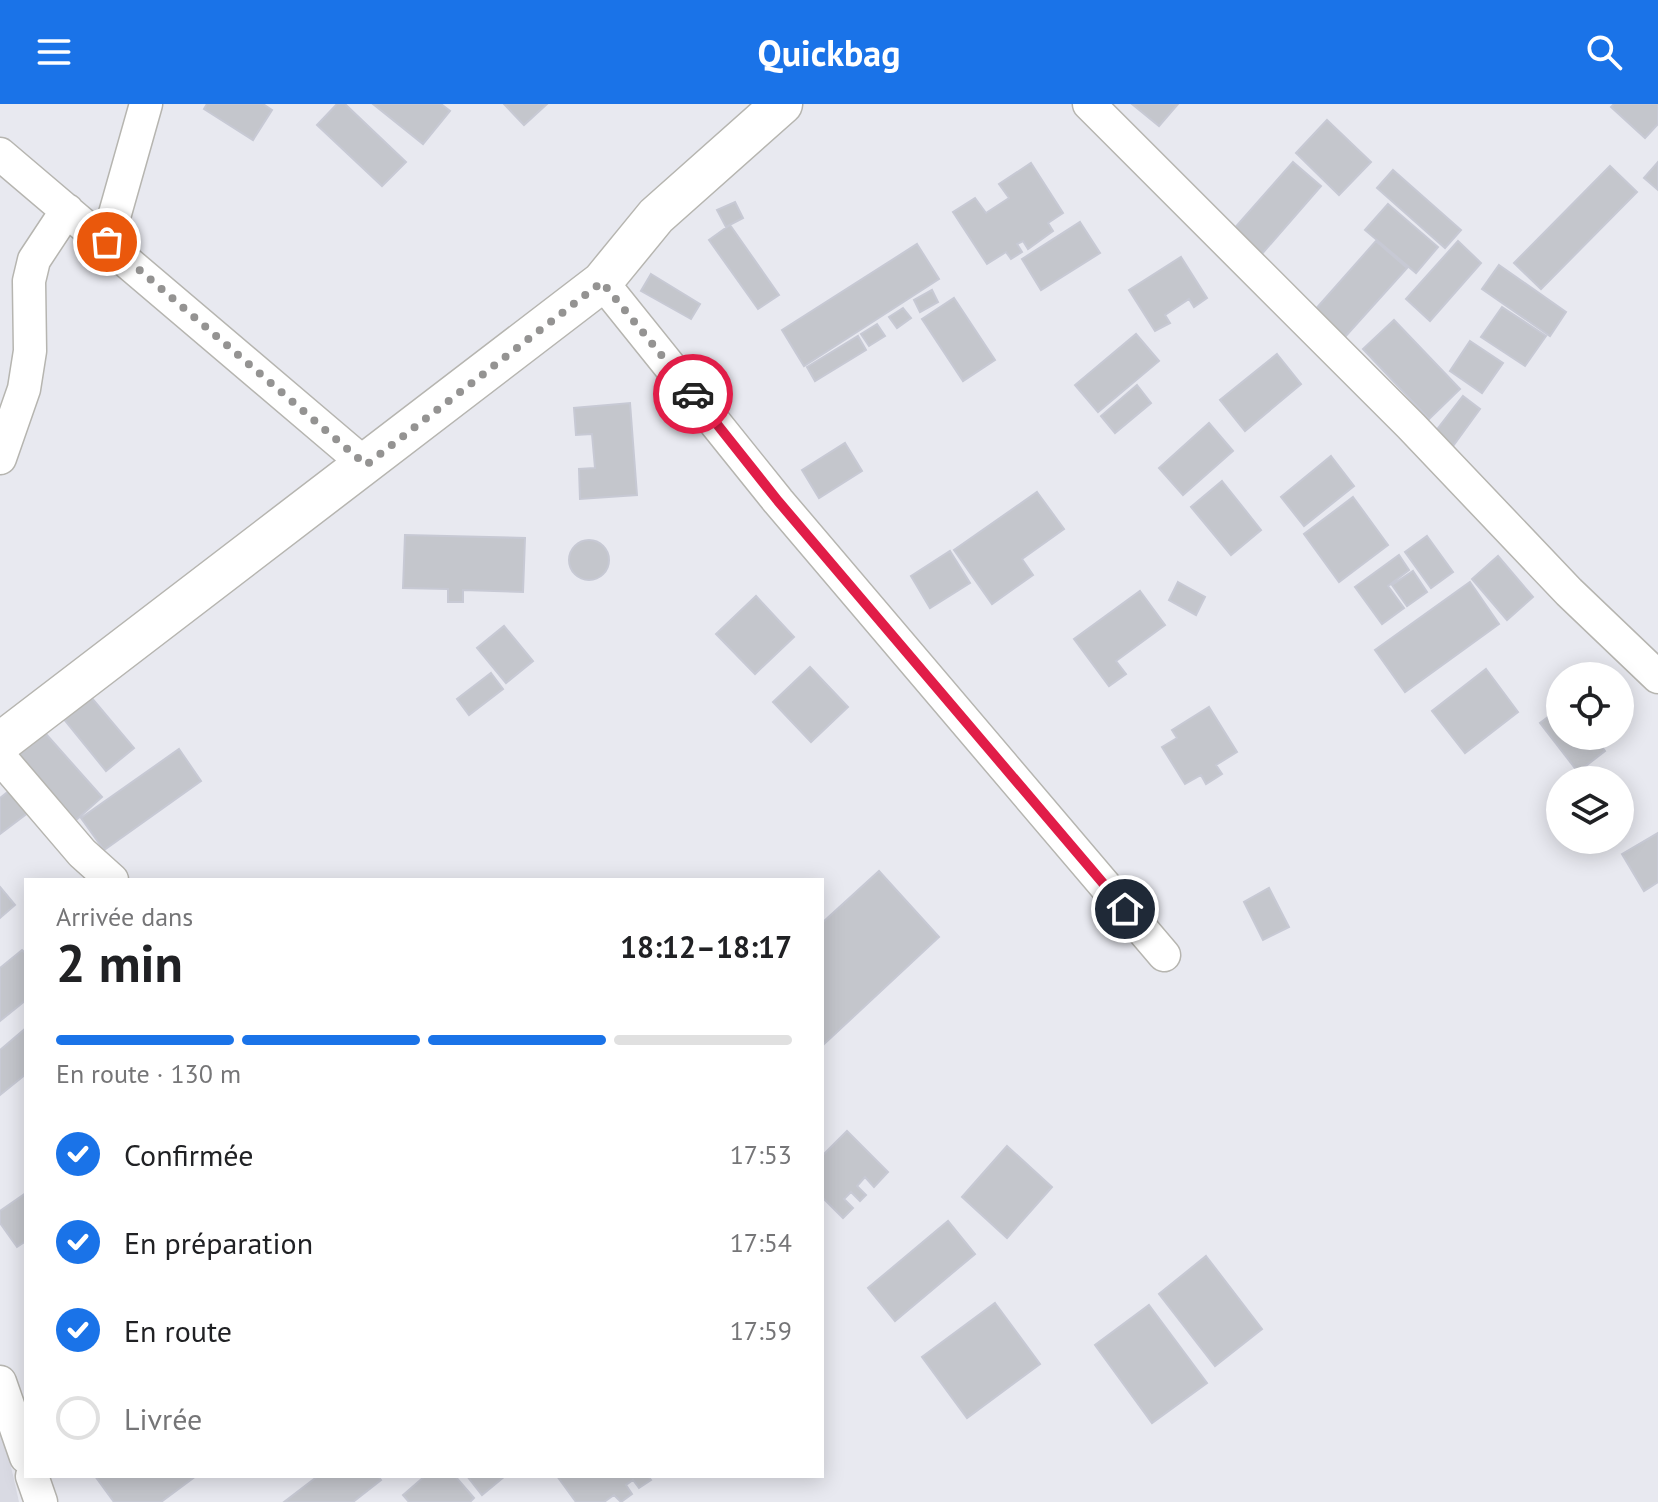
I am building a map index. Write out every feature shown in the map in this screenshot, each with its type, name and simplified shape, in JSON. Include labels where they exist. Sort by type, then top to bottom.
[{"type":"street","points":[[107,242],[146,104]]},
{"type":"street","points":[[0,743],[602,282],[656,216],[782,104]]},
{"type":"street","points":[[1089,104],[1411,426],[1569,592],[1658,677]]},
{"type":"street","points":[[0,154],[366,465]]},
{"type":"street","points":[[0,458],[26,376],[30,351],[29,281],[34,260],[67,210]]},
{"type":"street","points":[[602,282],[778,501],[1164,955]]},
{"type":"street","points":[[0,757],[82,853],[110,878]]},
{"type":"street","points":[[0,1382],[24,1451]]},
{"type":"street","points":[[33,1478],[41,1502]]},
{"type":"shaded area","points":[[0,1424],[13,1475],[19,1502],[0,1502]]},
{"type":"building","points":[[207,104],[263,104],[272,110],[253,140],[204,109]]},
{"type":"building","points":[[337,104],[345,104],[406,162],[382,186],[317,125]]},
{"type":"building","points":[[373,104],[441,104],[450,111],[423,144]]},
{"type":"building","points":[[504,104],[547,104],[524,125]]},
{"type":"building","points":[[1132,104],[1178,104],[1159,126]]},
{"type":"building","points":[[1614,104],[1658,104],[1658,124],[1645,138],[1611,107]]},
{"type":"building","points":[[1327,120],[1371,162],[1339,195],[1296,153]]},
{"type":"building","points":[[1293,162],[1321,186],[1261,255],[1233,230]]},
{"type":"building","points":[[1658,162],[1658,190],[1644,178]]},
{"type":"building","points":[[1031,163],[1063,213],[1048,223],[1053,231],[1028,249],[1023,241],[1017,244],[1022,252],[1011,259],[1006,252],[987,264],[953,212],[975,198],[986,213],[1009,198],[999,184]]},
{"type":"building","points":[[1610,166],[1637,192],[1541,289],[1514,263]]},
{"type":"building","points":[[1393,170],[1461,230],[1445,248],[1377,188]]},
{"type":"building","points":[[735,202],[743,218],[726,227],[717,210]]},
{"type":"building","points":[[1388,204],[1438,247],[1416,273],[1365,230]]},
{"type":"building","points":[[1080,222],[1100,253],[1041,290],[1022,259]]},
{"type":"building","points":[[730,225],[779,295],[758,309],[709,240]]},
{"type":"building","points":[[1376,241],[1407,268],[1344,338],[1314,311]]},
{"type":"building","points":[[1458,241],[1481,263],[1430,321],[1406,299]]},
{"type":"building","points":[[917,244],[939,279],[804,366],[782,330]]},
{"type":"building","points":[[1181,257],[1207,298],[1194,307],[1189,299],[1165,315],[1170,323],[1155,331],[1129,290]]},
{"type":"building","points":[[1499,265],[1566,312],[1550,336],[1482,289]]},
{"type":"building","points":[[651,274],[700,304],[691,319],[641,291]]},
{"type":"building","points":[[932,290],[938,302],[920,312],[914,300]]},
{"type":"building","points":[[954,298],[995,360],[963,381],[922,319]]},
{"type":"building","points":[[1502,307],[1546,336],[1525,366],[1481,337]]},
{"type":"building","points":[[903,308],[911,318],[897,328],[889,317]]},
{"type":"building","points":[[1394,320],[1460,389],[1429,419],[1363,349]]},
{"type":"building","points":[[877,324],[885,336],[869,346],[861,334]]},
{"type":"building","points":[[1136,334],[1159,361],[1098,412],[1075,385]]},
{"type":"building","points":[[858,336],[866,350],[815,381],[807,367]]},
{"type":"building","points":[[1470,341],[1503,363],[1482,393],[1450,371]]},
{"type":"building","points":[[1277,354],[1301,384],[1245,431],[1220,400]]},
{"type":"building","points":[[1137,385],[1151,403],[1115,433],[1101,416]]},
{"type":"building","points":[[1463,396],[1480,409],[1453,446],[1435,432]]},
{"type":"building","points":[[630,403],[637,495],[580,499],[579,469],[595,468],[592,434],[576,435],[574,408]]},
{"type":"building","points":[[1209,423],[1233,451],[1183,495],[1159,468]]},
{"type":"building","points":[[845,443],[862,471],[819,498],[802,470]]},
{"type":"building","points":[[1331,456],[1354,486],[1304,526],[1281,497]]},
{"type":"building","points":[[1222,481],[1261,530],[1231,555],[1191,507]]},
{"type":"building","points":[[1037,492],[1064,529],[1022,559],[1033,575],[992,604],[954,550]]},
{"type":"building","points":[[1353,497],[1388,545],[1339,582],[1304,534]]},
{"type":"building","points":[[405,535],[525,538],[523,592],[463,590],[463,602],[448,602],[448,589],[403,588]]},
{"type":"building","points":[[1427,536],[1453,572],[1431,588],[1405,552]]},
{"type":"building","points":[[589,540],[603,546],[609,560],[603,574],[589,580],[575,574],[569,560],[575,546]]},
{"type":"building","points":[[950,551],[970,583],[930,608],[911,576]]},
{"type":"building","points":[[1399,555],[1409,570],[1388,586],[1404,608],[1382,624],[1355,587]]},
{"type":"building","points":[[1498,556],[1533,597],[1507,620],[1472,579]]},
{"type":"building","points":[[1413,571],[1427,592],[1407,606],[1392,585]]},
{"type":"building","points":[[1178,582],[1205,597],[1196,615],[1169,600]]},
{"type":"building","points":[[1470,582],[1499,624],[1405,692],[1375,650]]},
{"type":"building","points":[[1140,591],[1165,625],[1116,661],[1126,674],[1109,686],[1074,639]]},
{"type":"building","points":[[756,596],[794,637],[755,674],[716,634]]},
{"type":"building","points":[[504,626],[533,661],[506,683],[477,648]]},
{"type":"building","points":[[810,667],[848,707],[811,742],[773,702]]},
{"type":"building","points":[[1486,669],[1518,712],[1465,753],[1432,711]]},
{"type":"building","points":[[491,673],[503,689],[469,715],[457,699]]},
{"type":"building","points":[[85,690],[134,748],[106,771],[58,712]]},
{"type":"building","points":[[1209,707],[1237,752],[1216,765],[1222,774],[1206,784],[1201,775],[1185,784],[1162,747],[1177,738],[1172,730]]},
{"type":"building","points":[[38,725],[102,797],[76,820],[12,748]]},
{"type":"building","points":[[179,749],[201,781],[104,850],[81,818]]},
{"type":"building","points":[[1561,750],[1605,751],[1586,766],[1573,766]]},
{"type":"building","points":[[19,783],[37,806],[0,834],[0,798]]},
{"type":"building","points":[[1658,833],[1658,882],[1644,891],[1622,854],[1634,854],[1634,847]]},
{"type":"building","points":[[879,871],[939,937],[824,1044],[824,921]]},
{"type":"building","points":[[0,887],[15,905],[0,918]]},
{"type":"building","points":[[1269,888],[1289,927],[1263,940],[1244,902]]},
{"type":"building","points":[[22,950],[24,952],[24,1002],[0,1021],[0,968]]},
{"type":"building","points":[[24,1030],[24,1076],[0,1095],[0,1050]]},
{"type":"building","points":[[847,1131],[888,1172],[874,1187],[865,1177],[857,1186],[866,1195],[860,1201],[851,1192],[844,1199],[853,1208],[843,1218],[824,1199],[824,1154]]},
{"type":"building","points":[[1007,1146],[1052,1187],[1007,1238],[962,1197]]},
{"type":"building","points":[[24,1194],[24,1242],[17,1247],[0,1223],[0,1211]]},
{"type":"building","points":[[948,1221],[975,1254],[895,1321],[868,1288]]},
{"type":"building","points":[[1206,1256],[1262,1329],[1215,1366],[1159,1294]]},
{"type":"building","points":[[995,1303],[1040,1364],[967,1418],[922,1357]]},
{"type":"building","points":[[1149,1305],[1207,1383],[1152,1423],[1095,1345]]},
{"type":"building","points":[[96,1478],[193,1478],[161,1502],[114,1502]]},
{"type":"building","points":[[315,1478],[381,1480],[353,1502],[284,1502]]},
{"type":"building","points":[[423,1478],[457,1478],[474,1498],[470,1502],[409,1502],[403,1495]]},
{"type":"building","points":[[469,1478],[503,1478],[482,1495]]},
{"type":"building","points":[[558,1478],[651,1480],[639,1488],[633,1480],[626,1485],[632,1494],[621,1502],[614,1495],[604,1502],[576,1502]]},
{"type":"way so far","points":[[107,242],[366,465],[602,282],[693,394]]},
{"type":"route","points":[[693,394],[778,501],[1125,909]]}]
